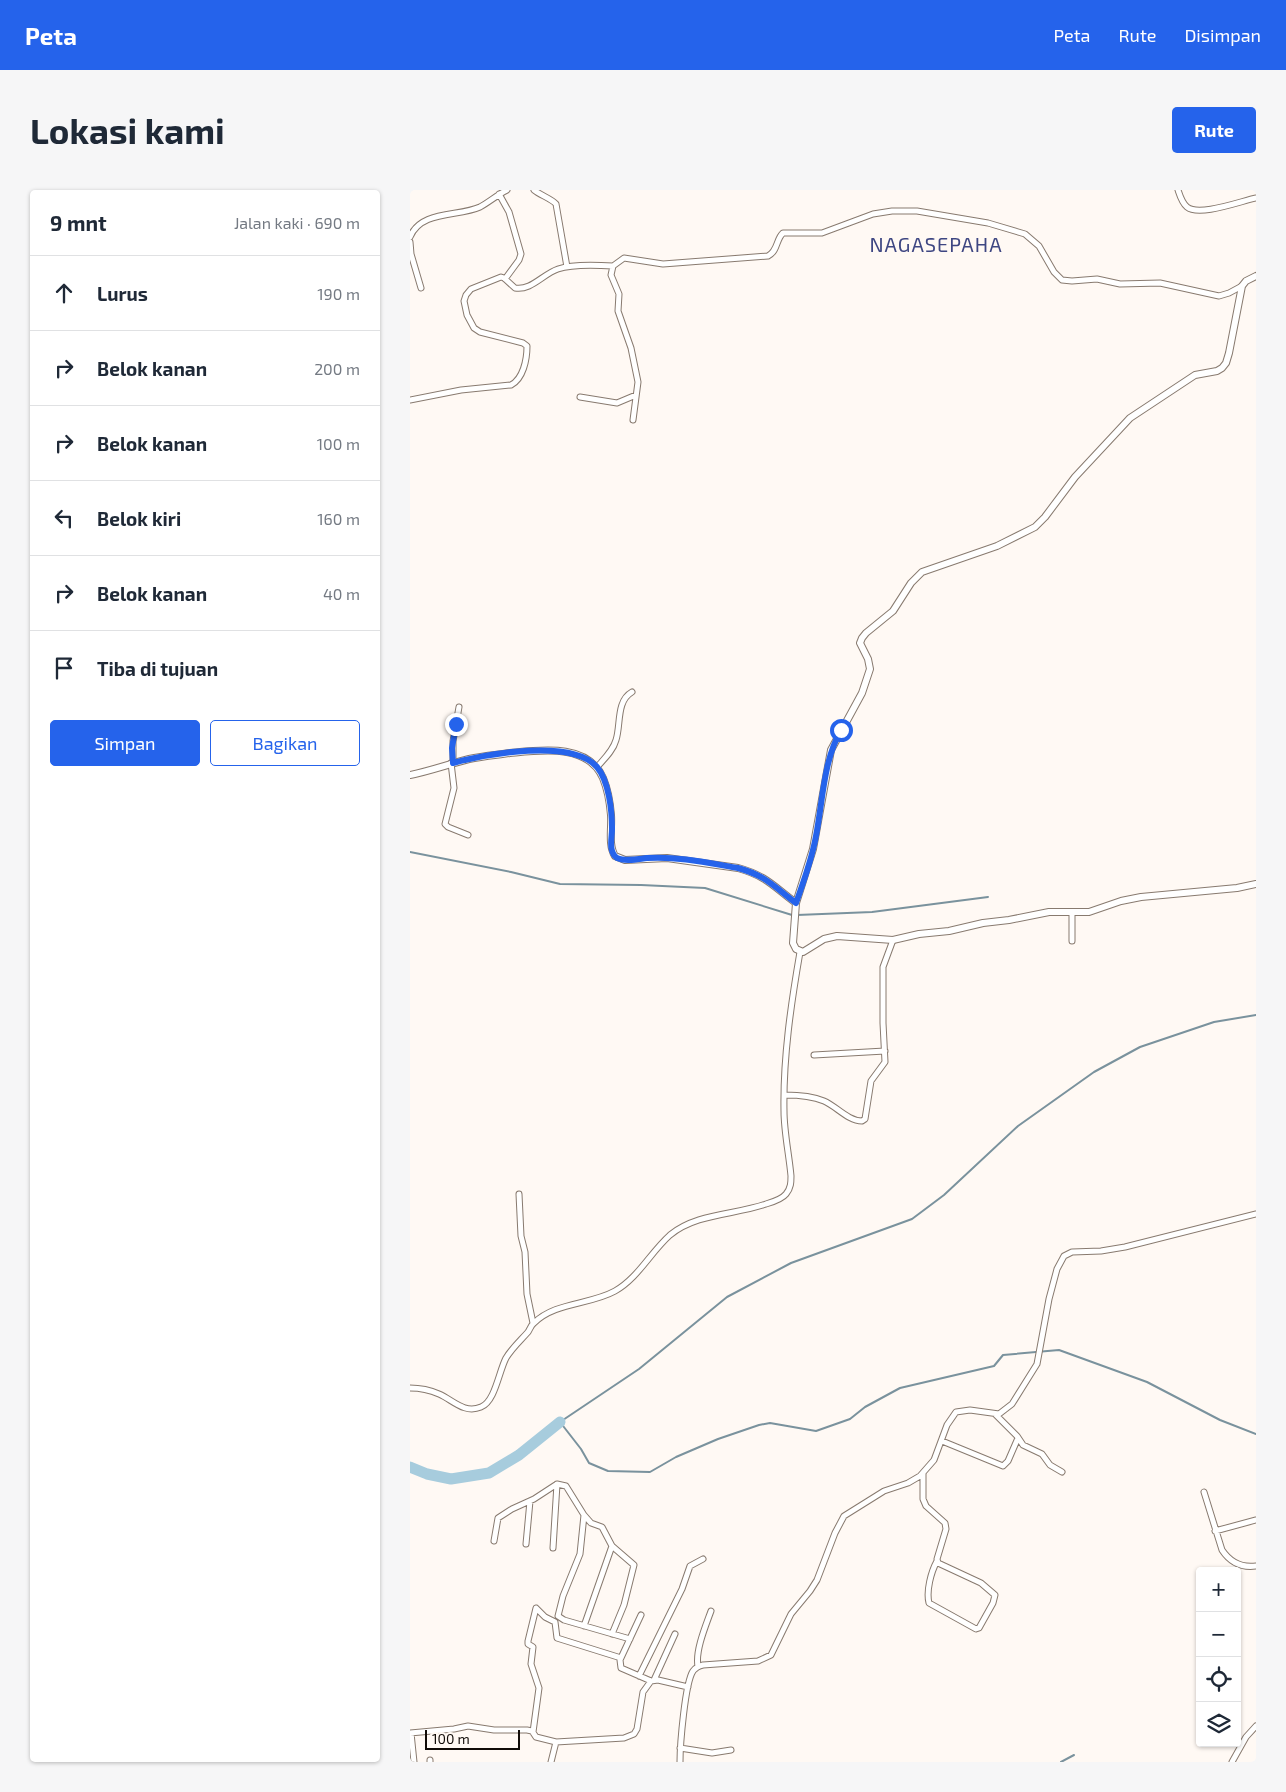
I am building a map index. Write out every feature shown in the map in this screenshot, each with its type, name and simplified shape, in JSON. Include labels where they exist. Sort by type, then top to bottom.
[{"type":"street","points":[[410,237],[413,230],[430,219],[448,213],[472,210],[507,190]]},
{"type":"street","points":[[534,190],[541,196],[553,200],[556,204],[567,267]]},
{"type":"street","points":[[1178,190],[1186,206],[1201,212],[1256,198]]},
{"type":"street","points":[[500,194],[509,212],[521,254],[519,260],[505,278]]},
{"type":"street","points":[[410,400],[461,390],[511,385],[516,382],[525,361],[527,346],[514,340],[480,332],[471,324],[465,309],[466,295],[471,289],[494,279],[505,278],[515,288],[523,289],[554,270],[567,267],[613,266],[624,258],[663,264],[768,256],[774,251],[782,233],[822,233],[873,214],[906,210],[971,220],[1025,234],[1039,246],[1057,276],[1066,281],[1093,279],[1120,284],[1165,283],[1219,296],[1242,286]]},
{"type":"street","points":[[410,242],[411,254],[420,288]]},
{"type":"street","points":[[613,266],[611,275],[619,294],[618,311],[637,377],[638,387],[633,420]]},
{"type":"street","points":[[800,952],[794,946],[796,903],[815,842],[831,750],[862,693],[868,676],[870,664],[862,647],[862,638],[866,632],[893,612],[911,582],[922,572],[997,546],[1035,526],[1045,518],[1068,485],[1130,418],[1195,375],[1222,368],[1226,363],[1229,353],[1242,286],[1246,280],[1256,276]]},
{"type":"street","points":[[580,397],[616,404],[636,395]]},
{"type":"street","points":[[597,767],[615,744],[623,702],[626,696],[632,692]]},
{"type":"street","points":[[459,707],[453,741],[454,788],[444,824],[448,828],[468,835]]},
{"type":"street","points":[[410,775],[491,754],[550,750],[571,754],[587,760],[597,767],[603,778],[610,802],[612,848],[615,856],[625,860],[667,858],[738,868],[768,880],[796,903]]},
{"type":"street","points":[[800,952],[808,950],[824,939],[837,936],[893,940],[1020,918],[1043,912],[1072,913],[1095,911],[1121,901],[1140,897],[1256,884]]},
{"type":"street","points":[[1072,913],[1072,941]]},
{"type":"street","points":[[785,1095],[817,1099],[828,1103],[856,1121],[864,1120],[870,1086],[885,1062],[883,1022],[884,968],[893,940]]},
{"type":"street","points":[[410,1388],[433,1391],[463,1407],[471,1409],[486,1405],[505,1360],[534,1323],[542,1316],[614,1292],[628,1283],[667,1238],[684,1226],[714,1216],[755,1208],[785,1195],[791,1184],[784,1120],[789,1026],[800,952]]},
{"type":"street","points":[[814,1055],[885,1051]]},
{"type":"street","points":[[518,1194],[521,1236],[525,1252],[527,1294],[534,1323]]},
{"type":"street","points":[[680,1762],[680,1748],[690,1676],[698,1666],[703,1664],[758,1661],[771,1655],[792,1614],[817,1580],[833,1538],[844,1516],[884,1491],[908,1483],[923,1474],[934,1460],[947,1425],[956,1412],[970,1410],[995,1414],[1003,1412],[1012,1404],[1038,1360],[1046,1311],[1056,1269],[1064,1256],[1072,1252],[1101,1251],[1125,1247],[1256,1214]]},
{"type":"street","points":[[995,1414],[1023,1445],[1042,1454],[1050,1465],[1062,1472]]},
{"type":"street","points":[[942,1441],[1003,1466],[1008,1461],[1018,1438]]},
{"type":"street","points":[[923,1474],[923,1495],[926,1506],[946,1526],[931,1579],[928,1595],[929,1603],[961,1622],[976,1629],[979,1628],[993,1603],[995,1595],[981,1583],[937,1562]]},
{"type":"street","points":[[552,1548],[557,1484]]},
{"type":"street","points":[[494,1541],[498,1518],[557,1484],[566,1486],[584,1515],[591,1523],[602,1527],[612,1546],[634,1565],[624,1605],[612,1634]]},
{"type":"street","points":[[1204,1492],[1222,1550],[1227,1557],[1241,1565],[1256,1566]]},
{"type":"street","points":[[526,1544],[530,1501]]},
{"type":"street","points":[[584,1515],[580,1554],[563,1596],[558,1616],[564,1620],[630,1639]]},
{"type":"street","points":[[1215,1531],[1256,1520]]},
{"type":"street","points":[[584,1626],[612,1546]]},
{"type":"street","points":[[638,1676],[682,1589],[690,1566],[703,1559]]},
{"type":"street","points":[[621,1658],[557,1638],[555,1622],[545,1617],[536,1608],[528,1641],[528,1644],[533,1647],[532,1664],[539,1688],[533,1732],[536,1737],[556,1742],[624,1738],[634,1734],[637,1730],[643,1692],[653,1680],[675,1634]]},
{"type":"street","points":[[698,1666],[697,1660],[711,1611]]},
{"type":"street","points":[[641,1615],[621,1658],[621,1668],[638,1676],[688,1687]]},
{"type":"street","points":[[414,1762],[411,1733],[474,1726],[494,1730],[523,1729],[533,1732]]},
{"type":"street","points":[[1232,1762],[1246,1737],[1256,1726]]},
{"type":"street","points":[[551,1762],[556,1742]]},
{"type":"street","points":[[680,1748],[712,1753],[731,1750]]},
{"type":"waterway","points":[[410,852],[511,872],[560,884],[705,888],[792,915]]},
{"type":"waterway","points":[[797,915],[872,912],[988,897]]},
{"type":"waterway","points":[[1256,1015],[1214,1022],[1140,1047],[1094,1072],[1018,1126],[944,1195],[912,1219],[791,1263],[727,1297],[639,1369],[560,1422],[581,1449],[589,1463],[608,1471],[650,1472],[676,1457],[718,1439],[759,1425],[770,1423],[816,1431],[850,1419],[865,1407],[900,1388],[994,1366],[1003,1355],[1059,1350],[1147,1382],[1220,1420],[1256,1434]]},
{"type":"waterway","points":[[410,1467],[427,1474],[451,1479],[489,1473],[519,1455],[560,1422]]},
{"type":"waterway","points":[[1061,1762],[1074,1755]]},
{"type":"district","name":"NAGASEPAHA","points":[[936,244]]},
{"type":"route","points":[[456,724],[452,748],[453,763],[491,754],[550,750],[571,754],[587,760],[597,767],[603,778],[610,802],[612,848],[615,856],[625,860],[667,858],[738,868],[768,880],[796,903],[816,836],[831,750],[841,730]]}]
